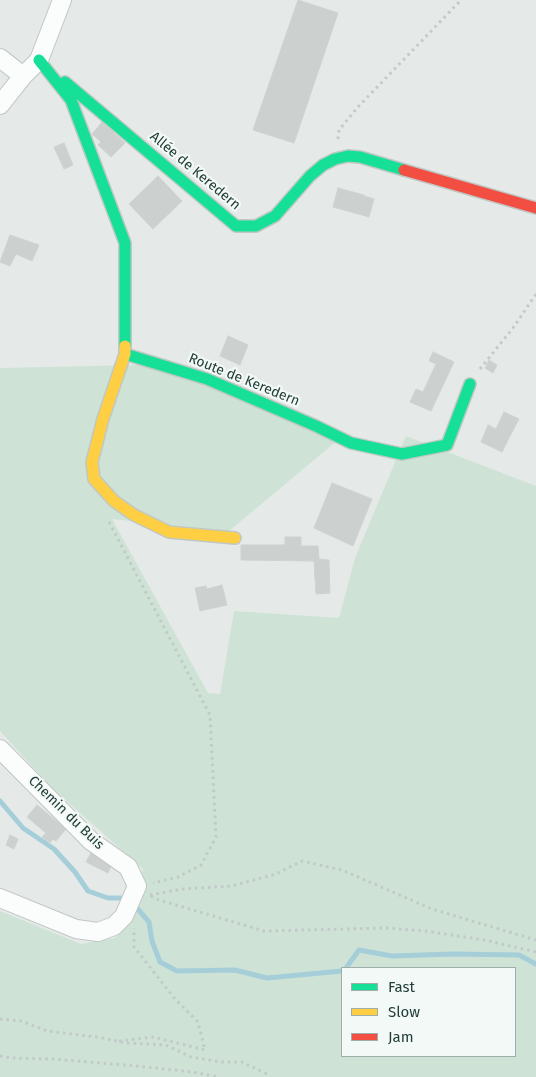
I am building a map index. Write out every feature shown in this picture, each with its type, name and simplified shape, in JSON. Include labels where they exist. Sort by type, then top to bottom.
[{"type":"street","points":[[0,105],[23,76],[39,60],[62,0]]},
{"type":"street","points":[[0,58],[23,76]]},
{"type":"street","points":[[39,60],[71,100],[125,243],[125,354],[103,419],[92,462],[94,480],[114,502],[134,515],[169,532],[235,538]]},
{"type":"street","name":"Allée de Keredern","points":[[39,60],[236,226],[256,226],[275,216],[310,176],[323,165],[335,159],[348,156],[360,157],[536,208]]},
{"type":"street","name":"Route de Keredern","points":[[125,354],[207,379],[316,426],[351,444],[402,454],[446,445],[470,384]]},
{"type":"street","name":"Chemin du Buis","points":[[0,749],[91,842],[128,866],[135,899]]},
{"type":"street","points":[[0,898],[76,929],[98,932],[114,926],[135,899]]},
{"type":"path","points":[[335,159],[339,130],[357,108],[461,0]]},
{"type":"path","points":[[470,384],[513,328],[536,294]]},
{"type":"path","points":[[105,514],[210,715],[216,837],[201,865],[135,899]]},
{"type":"path","points":[[135,899],[183,889],[232,886],[276,874],[302,861],[342,870],[432,909],[536,940]]},
{"type":"path","points":[[135,899],[156,899],[264,931],[387,928],[426,931],[485,940],[536,952]]},
{"type":"path","points":[[116,1041],[153,1037],[205,1050],[198,1022],[175,999],[134,947],[135,899]]},
{"type":"path","points":[[0,1019],[21,1021],[47,1031],[126,1043],[166,1045],[191,1056],[221,1062],[242,1062],[267,1074],[269,1077]]},
{"type":"path","points":[[0,1056],[11,1058],[52,1058],[126,1065],[193,1072],[219,1077]]},
{"type":"green space","points":[[181,364],[344,435],[229,531],[112,519],[208,693],[220,694],[234,611],[339,618],[355,558],[406,436],[536,486],[536,1077],[0,1077],[0,911],[81,944],[115,938],[143,869],[52,788],[0,731],[0,368]]},
{"type":"building","points":[[298,0],[338,13],[294,143],[253,130]]},
{"type":"building","points":[[102,122],[125,143],[111,157],[98,145],[101,142],[92,134]]},
{"type":"building","points":[[64,143],[73,165],[64,169],[54,147]]},
{"type":"building","points":[[158,176],[182,201],[153,229],[129,204]]},
{"type":"building","points":[[338,188],[374,199],[369,217],[333,207]]},
{"type":"building","points":[[10,235],[39,245],[32,261],[16,254],[10,266],[0,262]]},
{"type":"building","points":[[228,336],[248,345],[240,365],[220,356]]},
{"type":"building","points":[[433,352],[454,362],[431,411],[410,402],[416,389],[423,392],[436,364],[429,361]]},
{"type":"building","points":[[489,360],[497,365],[493,373],[485,368]]},
{"type":"building","points":[[504,412],[519,419],[510,436],[496,429]]},
{"type":"building","points":[[488,425],[510,436],[502,452],[481,442]]},
{"type":"building","points":[[332,483],[372,499],[353,546],[314,528]]},
{"type":"building","points":[[285,537],[301,537],[301,546],[318,546],[319,559],[329,560],[330,593],[316,594],[314,561],[241,560],[241,545],[285,545]]},
{"type":"building","points":[[222,585],[227,605],[200,611],[195,588],[206,586],[207,589]]},
{"type":"building","points":[[37,805],[66,829],[56,841],[53,839],[50,843],[42,837],[46,833],[27,817]]},
{"type":"building","points":[[10,835],[18,839],[14,849],[6,845]]},
{"type":"building","points":[[91,853],[112,864],[108,873],[86,862]]},
{"type":"waterway","points":[[0,801],[23,828],[54,849],[75,872],[88,891],[108,898],[121,898],[136,907],[149,922],[152,941],[160,962],[177,971],[235,970],[267,978],[341,971]]},
{"type":"waterway","points":[[347,967],[359,950],[392,956],[453,954],[519,955],[536,964]]},
{"type":"traffic: fast","points":[[39,60],[71,100],[125,243],[125,346]]},
{"type":"traffic: fast","points":[[65,82],[236,226],[256,226],[275,216],[310,176],[323,165],[335,159],[348,156],[360,157],[404,170]]},
{"type":"traffic: fast","points":[[125,354],[207,379],[351,443],[402,454],[447,445],[470,384]]},
{"type":"traffic: slow","points":[[125,346],[125,354],[103,419],[92,462],[94,479],[114,501],[134,515],[169,532],[235,538]]},
{"type":"traffic: jam","points":[[404,170],[536,208]]}]
